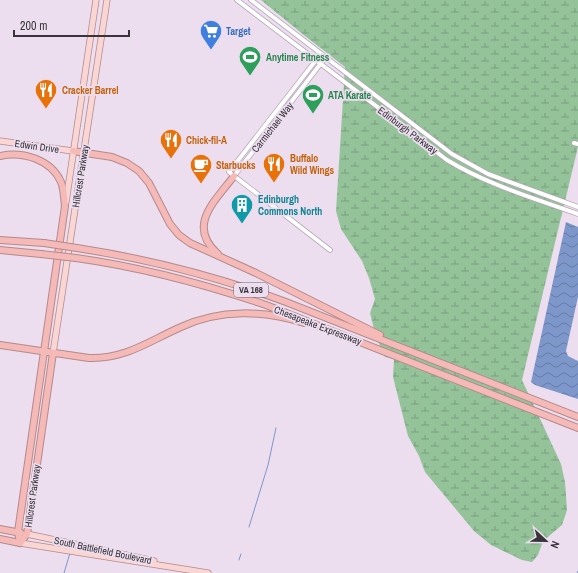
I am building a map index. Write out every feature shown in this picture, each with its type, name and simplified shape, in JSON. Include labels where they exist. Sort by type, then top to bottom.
[{"type":"highway","points":[[73,151],[120,160],[139,171],[149,183],[170,224],[179,235],[190,243],[418,354]]},
{"type":"highway","points":[[0,156],[15,154],[26,156],[44,163],[52,169],[61,183],[65,206]]},
{"type":"highway","points":[[224,259],[212,248],[206,239],[203,230],[205,218],[210,207],[232,174]]},
{"type":"highway","name":"Hillcrest Parkway","points":[[20,543],[18,532],[65,206]]},
{"type":"highway","name":"Chesapeake Expressway","points":[[0,238],[99,251],[170,266],[241,286],[286,302],[578,417]]},
{"type":"highway","name":"Chesapeake Expressway","points":[[0,250],[76,258],[160,274],[226,292],[291,314],[578,428]]},
{"type":"highway","points":[[0,345],[89,358],[114,356],[132,351],[201,319],[220,315],[246,313],[278,316],[366,344]]},
{"type":"highway","name":"Hillcrest Parkway","points":[[20,543],[27,534],[54,352]]},
{"type":"highway","name":"South Battlefield Boulevard","points":[[0,529],[27,534]]},
{"type":"highway","name":"South Battlefield Boulevard","points":[[0,540],[20,543]]},
{"type":"main road","name":"Hillcrest Parkway","points":[[65,206],[96,0]]},
{"type":"main road","name":"Hillcrest Parkway","points":[[54,352],[106,0]]},
{"type":"main road","name":"Edwin Drive","points":[[0,141],[73,151]]},
{"type":"main road","name":"South Battlefield Boulevard","points":[[27,534],[207,573]]},
{"type":"main road","name":"South Battlefield Boulevard","points":[[20,543],[207,573]]},
{"type":"street","name":"Edinburgh Parkway","points":[[237,0],[434,151],[459,167],[490,182],[578,214]]},
{"type":"street","name":"Edinburgh Parkway","points":[[250,0],[320,55],[458,158],[495,177],[578,207]]},
{"type":"street","name":"Carmichael Way","points":[[232,174],[320,55]]},
{"type":"street","name":"Carmichael Way","points":[[232,174],[325,58]]},
{"type":"street","points":[[232,174],[330,250]]},
{"type":"green space","points":[[261,0],[578,0],[578,147],[522,380],[561,464],[565,482],[567,510],[562,525],[543,541],[538,555],[532,562],[522,560],[491,545],[474,531],[425,472],[419,456],[408,436],[393,377],[394,359],[385,357],[376,337],[370,313],[375,299],[369,278],[362,261],[341,229],[336,211],[345,67]]},
{"type":"water","points":[[566,222],[578,227],[578,297],[566,351],[568,356],[578,361],[578,399],[535,385],[531,382]]},
{"type":"waterway","points":[[249,527],[268,465],[276,428]]},
{"type":"waterway","points":[[64,573],[70,553]]},
{"type":"waterway","points":[[239,560],[241,554]]},
{"type":"place","name":"Target","points":[[211,50]]},
{"type":"place","name":"Anytime Fitness","points":[[250,76]]},
{"type":"place","name":"Cracker Barrel","points":[[46,110]]},
{"type":"place","name":"ATA Karate","points":[[313,114]]},
{"type":"place","name":"Chick-fil-A","points":[[171,160]]},
{"type":"place","name":"Starbucks","points":[[201,184]]},
{"type":"place","name":"Buffalo Wild Wings","points":[[274,184]]},
{"type":"place","name":"Edinburgh Commons North","points":[[242,224]]}]
